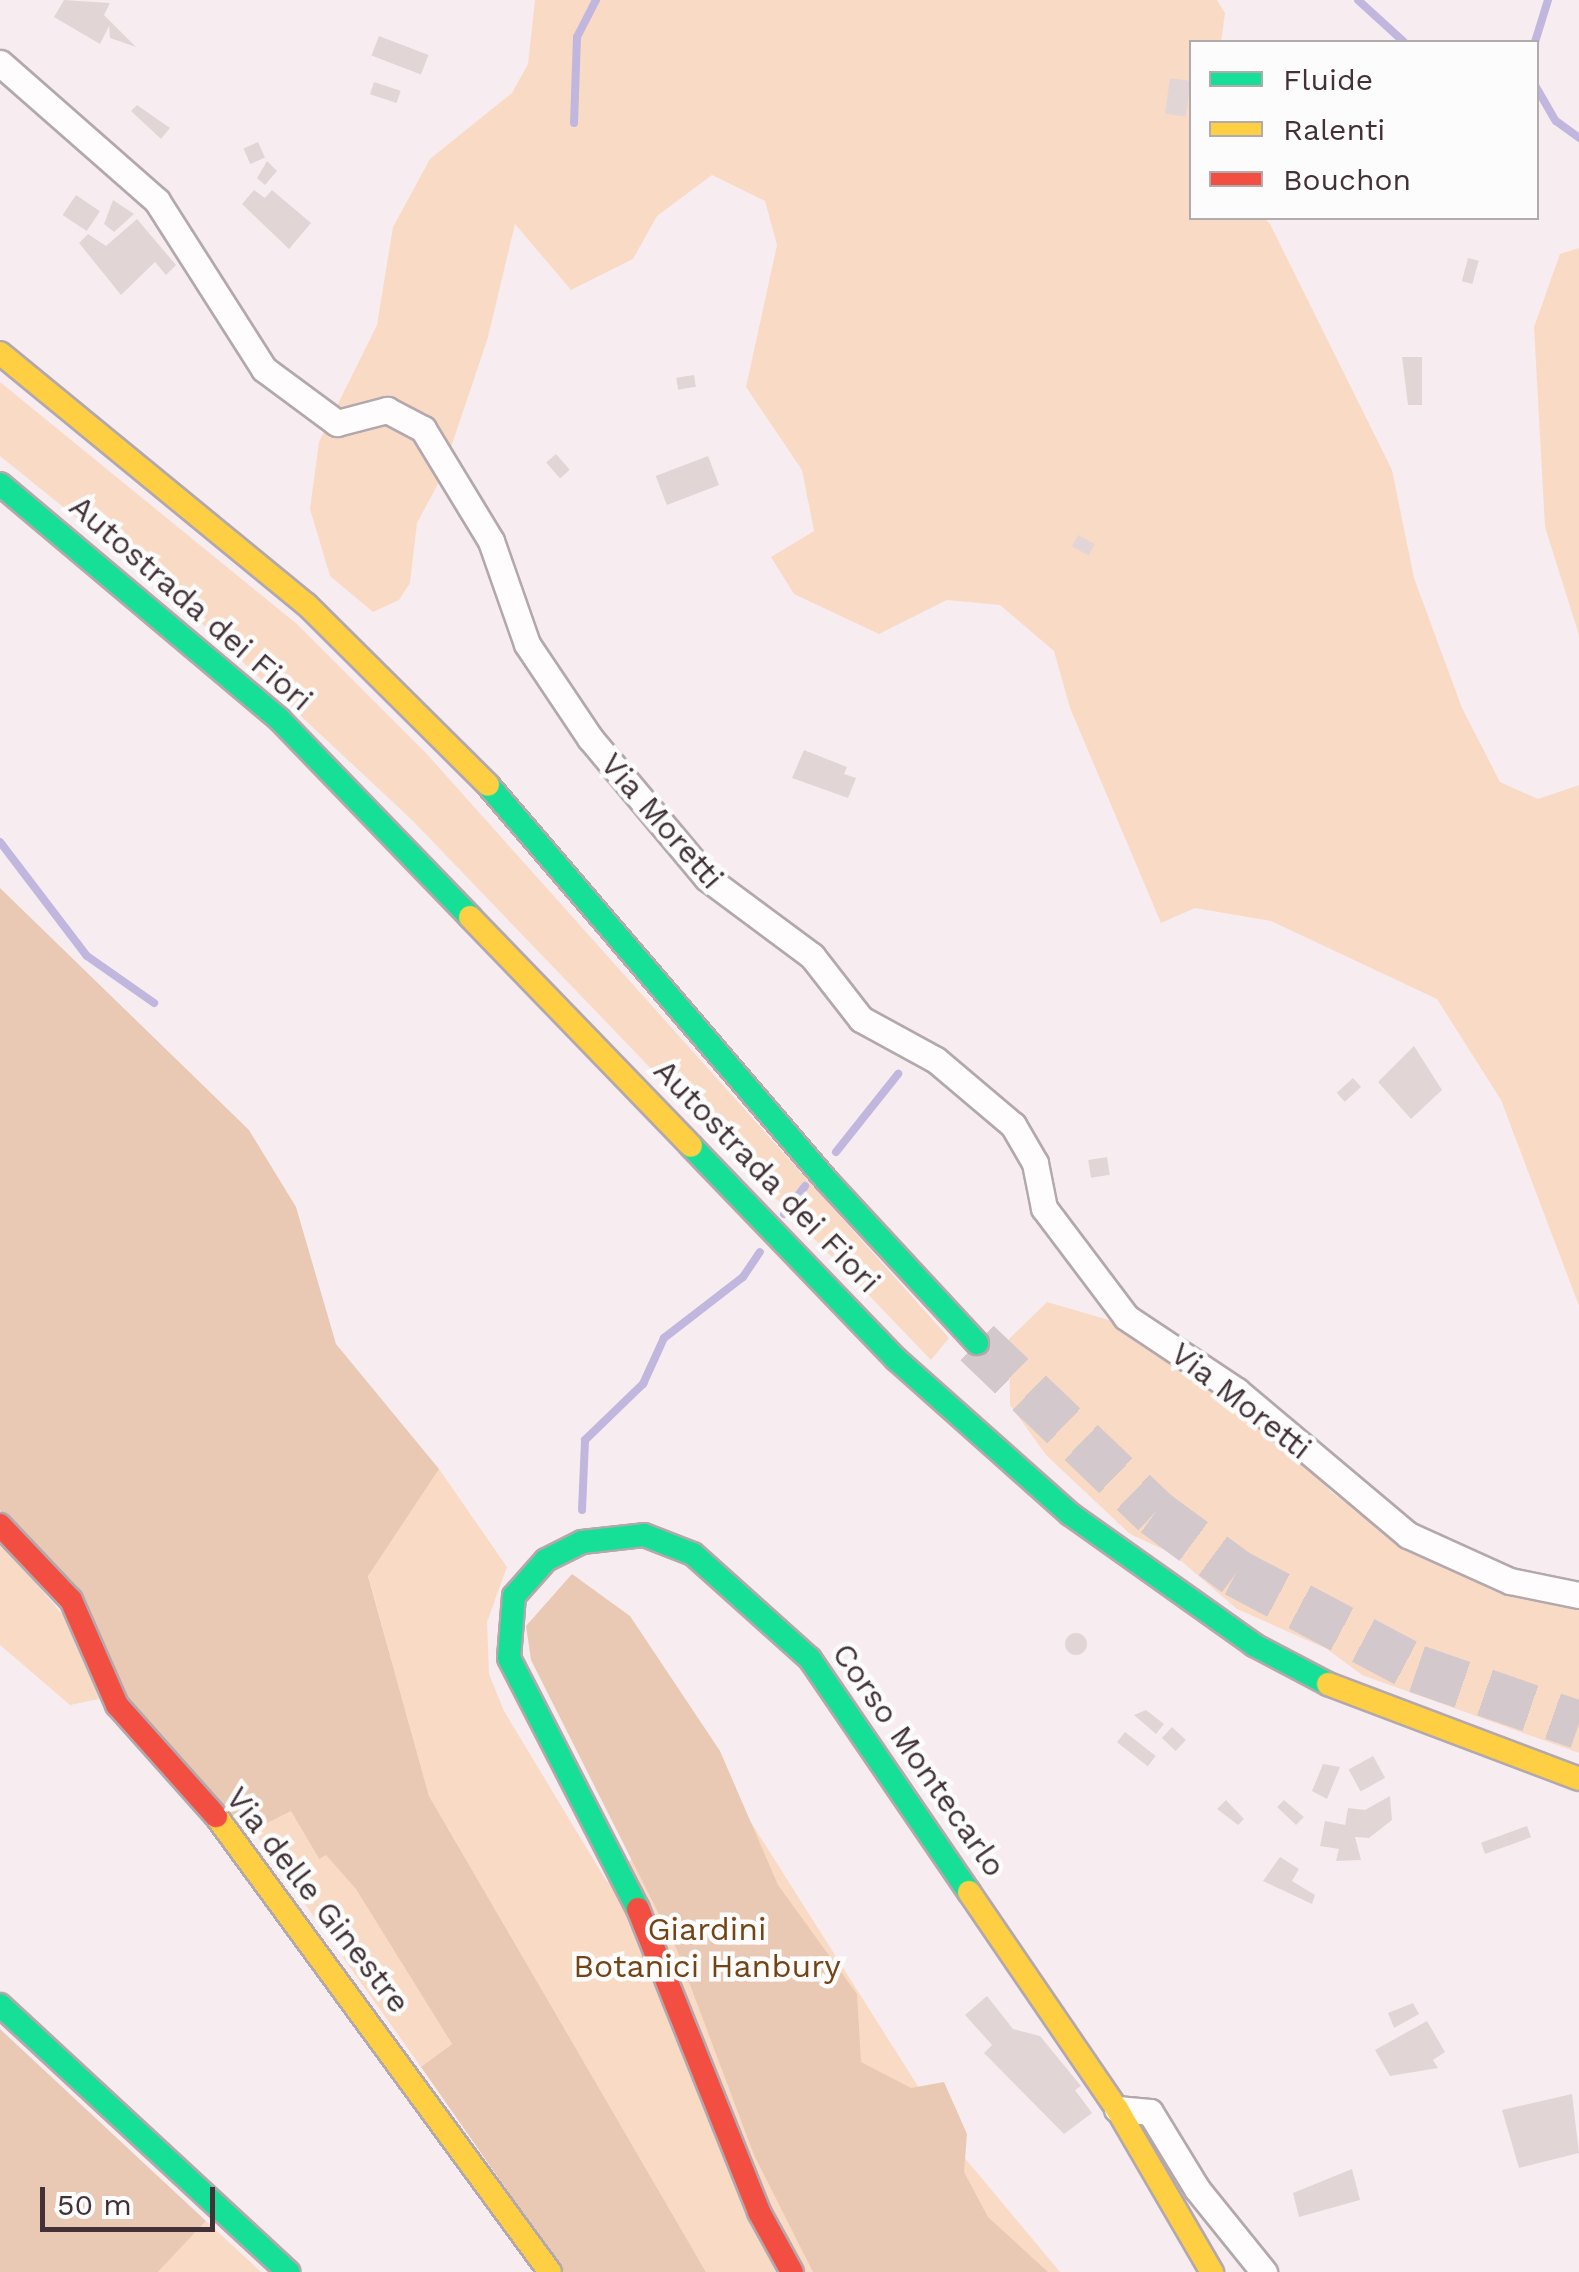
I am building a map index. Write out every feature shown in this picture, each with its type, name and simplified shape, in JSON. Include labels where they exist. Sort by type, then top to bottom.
[{"type":"main road","name":"Autostrada dei Fiori","points":[[0,352],[307,605],[504,801],[827,1180],[977,1343]]},
{"type":"main road","name":"Autostrada dei Fiori","points":[[0,484],[280,720],[896,1359],[1070,1514],[1254,1644],[1345,1692],[1579,1779]]},
{"type":"main road","name":"Via delle Ginestre","points":[[0,1524],[70,1600],[117,1705],[240,1842],[550,2272]]},
{"type":"main road","name":"Corso Montecarlo","points":[[792,2272],[747,2184],[646,1922],[510,1658],[508,1615],[526,1579],[565,1548],[601,1537],[669,1542],[748,1596],[838,1692],[1117,2109],[1212,2272]]},
{"type":"main road","points":[[0,2005],[288,2272]]},
{"type":"street","name":"Via Moretti","points":[[0,64],[157,201],[264,369],[337,423],[388,410],[423,429],[492,540],[527,644],[590,738],[707,878],[812,956],[861,1019],[936,1060],[1014,1125],[1035,1163],[1044,1208],[1126,1317],[1237,1391],[1408,1536],[1510,1581],[1579,1595]]},
{"type":"street","points":[[1117,2109],[1150,2112],[1197,2189],[1264,2272]]},
{"type":"green space","points":[[535,0],[1217,0],[1225,13],[1221,40],[1189,40],[1189,220],[1266,220],[1270,224],[1392,470],[1414,578],[1462,708],[1500,782],[1538,799],[1579,785],[1579,1306],[1501,1100],[1437,999],[1271,921],[1195,908],[1161,923],[1070,708],[1054,651],[1000,605],[947,600],[879,634],[794,594],[771,557],[814,531],[802,470],[746,387],[777,245],[765,201],[712,175],[657,216],[633,259],[571,290],[515,224],[488,337],[440,480],[417,523],[410,583],[399,600],[373,612],[330,576],[310,509],[319,442],[377,325],[393,227],[430,159],[512,93],[528,64]]},
{"type":"green space","points":[[1579,248],[1579,635],[1545,527],[1534,327],[1560,254]]},
{"type":"green space","points":[[0,382],[298,625],[425,752],[949,1338],[931,1360],[412,820],[166,590],[0,456]]},
{"type":"green space","points":[[0,888],[249,1130],[296,1207],[336,1344],[439,1469],[368,1576],[429,1796],[706,2272],[564,2272],[421,2067],[452,2044],[356,1889],[326,1855],[319,1859],[291,1811],[255,1829],[233,1821],[161,1748],[0,1510]]},
{"type":"green space","points":[[1047,1302],[1126,1325],[1289,1445],[1331,1492],[1387,1532],[1463,1574],[1579,1603],[1579,1753],[1362,1675],[1327,1649],[1237,1609],[1173,1554],[1130,1534],[1046,1455],[1010,1405],[1009,1339]]},
{"type":"green space","points":[[439,1469],[507,1567],[487,1622],[489,1674],[504,1711],[607,1882],[721,1775],[959,2151],[1060,2272],[706,2272],[429,1796],[368,1575]]},
{"type":"green space","points":[[0,1540],[71,1625],[99,1699],[70,1705],[0,1645]]},
{"type":"green space","name":"Giardini Botanici Hanbury","points":[[572,1574],[630,1616],[720,1751],[778,1885],[857,1994],[861,2062],[911,2088],[944,2082],[967,2134],[964,2172],[988,2217],[1048,2272],[813,2272],[754,2155],[677,1950],[531,1660],[526,1626]]},
{"type":"green space","points":[[291,1810],[318,1858],[326,1854],[356,1888],[452,2044],[421,2067],[260,1841],[255,1829]]},
{"type":"green space","points":[[0,2029],[206,2221],[158,2272],[0,2272]]},
{"type":"green space","points":[[206,2221],[261,2272],[158,2272]]},
{"type":"building","points":[[64,0],[110,3],[104,15],[136,47],[110,38],[109,26],[100,44],[54,17]]},
{"type":"building","points":[[379,36],[428,55],[421,75],[371,56]]},
{"type":"building","points":[[1170,78],[1189,81],[1186,117],[1165,114]]},
{"type":"building","points":[[374,82],[401,91],[397,103],[370,94]]},
{"type":"building","points":[[137,105],[170,128],[161,139],[131,111]]},
{"type":"building","points":[[258,142],[265,158],[250,164],[243,149]]},
{"type":"building","points":[[267,161],[277,171],[265,185],[257,178]]},
{"type":"building","points":[[254,190],[265,198],[272,190],[311,223],[289,249],[242,204]]},
{"type":"building","points":[[76,195],[100,211],[87,231],[63,215]]},
{"type":"building","points":[[113,200],[134,214],[114,232],[104,224]]},
{"type":"building","points":[[137,219],[176,265],[166,275],[155,262],[121,295],[79,243],[88,234],[106,246]]},
{"type":"building","points":[[1468,258],[1479,261],[1472,284],[1462,281]]},
{"type":"building","points":[[1402,357],[1422,357],[1422,405],[1408,405]]},
{"type":"building","points":[[694,375],[696,387],[678,390],[676,378]]},
{"type":"building","points":[[556,454],[570,470],[560,478],[546,463]]},
{"type":"building","points":[[708,456],[719,485],[667,505],[656,476]]},
{"type":"building","points":[[1078,535],[1095,544],[1089,555],[1072,546]]},
{"type":"building","points":[[804,750],[847,767],[844,774],[856,778],[848,798],[792,778]]},
{"type":"building","points":[[1414,1046],[1442,1090],[1411,1119],[1378,1082]]},
{"type":"building","points":[[1353,1078],[1361,1087],[1345,1102],[1337,1093]]},
{"type":"building","points":[[1107,1157],[1110,1175],[1091,1178],[1088,1160]]},
{"type":"building","points":[[1076,1633],[1084,1636],[1084,1652],[1076,1655],[1068,1652],[1065,1644],[1068,1636]]},
{"type":"building","points":[[1146,1710],[1164,1724],[1156,1734],[1134,1715]]},
{"type":"building","points":[[1172,1727],[1186,1740],[1176,1751],[1162,1738]]},
{"type":"building","points":[[1125,1732],[1156,1756],[1148,1766],[1117,1742]]},
{"type":"building","points":[[1373,1756],[1385,1778],[1361,1791],[1349,1770]]},
{"type":"building","points":[[1323,1764],[1340,1767],[1327,1799],[1312,1791]]},
{"type":"building","points":[[1390,1796],[1392,1820],[1369,1838],[1355,1837],[1361,1860],[1336,1861],[1339,1849],[1320,1846],[1325,1821],[1345,1825],[1348,1808],[1365,1810]]},
{"type":"building","points":[[1226,1800],[1244,1819],[1238,1825],[1217,1809]]},
{"type":"building","points":[[1284,1800],[1304,1817],[1296,1825],[1277,1807]]},
{"type":"building","points":[[1527,1826],[1531,1837],[1485,1854],[1481,1843]]},
{"type":"building","points":[[1280,1857],[1299,1869],[1292,1881],[1315,1895],[1312,1904],[1263,1881]]},
{"type":"building","points":[[987,1996],[1013,2029],[1040,2036],[1081,2086],[1075,2090],[1092,2113],[1064,2134],[984,2053],[992,2045],[965,2015]]},
{"type":"building","points":[[1413,2003],[1419,2014],[1394,2028],[1388,2013]]},
{"type":"building","points":[[1427,2021],[1445,2052],[1433,2060],[1438,2068],[1390,2076],[1375,2050]]},
{"type":"building","points":[[1572,2094],[1579,2153],[1519,2168],[1502,2110]]},
{"type":"building","points":[[1352,2169],[1360,2200],[1299,2217],[1293,2193]]},
{"type":"waterway","points":[[574,123],[577,37],[596,0]]},
{"type":"waterway","points":[[1358,0],[1402,40]]},
{"type":"waterway","points":[[1536,40],[1548,0]]},
{"type":"waterway","points":[[1539,92],[1556,121],[1579,138]]},
{"type":"waterway","points":[[0,842],[87,956],[154,1003]]},
{"type":"waterway","points":[[836,1152],[898,1074]]},
{"type":"waterway","points":[[784,1214],[805,1186]]},
{"type":"waterway","points":[[582,1510],[585,1440],[643,1384],[664,1338],[743,1277],[760,1252]]},
{"type":"tunnel","points":[[977,1343],[1155,1513],[1236,1573],[1417,1669],[1579,1725]]},
{"type":"traffic: fast","points":[[0,484],[280,720],[470,917]]},
{"type":"traffic: fast","points":[[488,785],[827,1181],[977,1343]]},
{"type":"traffic: fast","points":[[691,1146],[896,1359],[1070,1514],[1254,1645],[1328,1684]]},
{"type":"traffic: fast","points":[[638,1909],[509,1658],[514,1596],[546,1560],[582,1542],[644,1535],[693,1554],[810,1659],[969,1892]]},
{"type":"traffic: fast","points":[[0,2005],[288,2272]]},
{"type":"traffic: slow","points":[[0,353],[307,605],[488,785]]},
{"type":"traffic: slow","points":[[470,917],[691,1146]]},
{"type":"traffic: slow","points":[[1328,1684],[1579,1779]]},
{"type":"traffic: slow","points":[[216,1816],[550,2272]]},
{"type":"traffic: slow","points":[[969,1892],[1117,2109],[1212,2272]]},
{"type":"traffic: jam","points":[[0,1525],[71,1600],[117,1705],[216,1816]]},
{"type":"traffic: jam","points":[[638,1909],[759,2212],[792,2272]]}]
